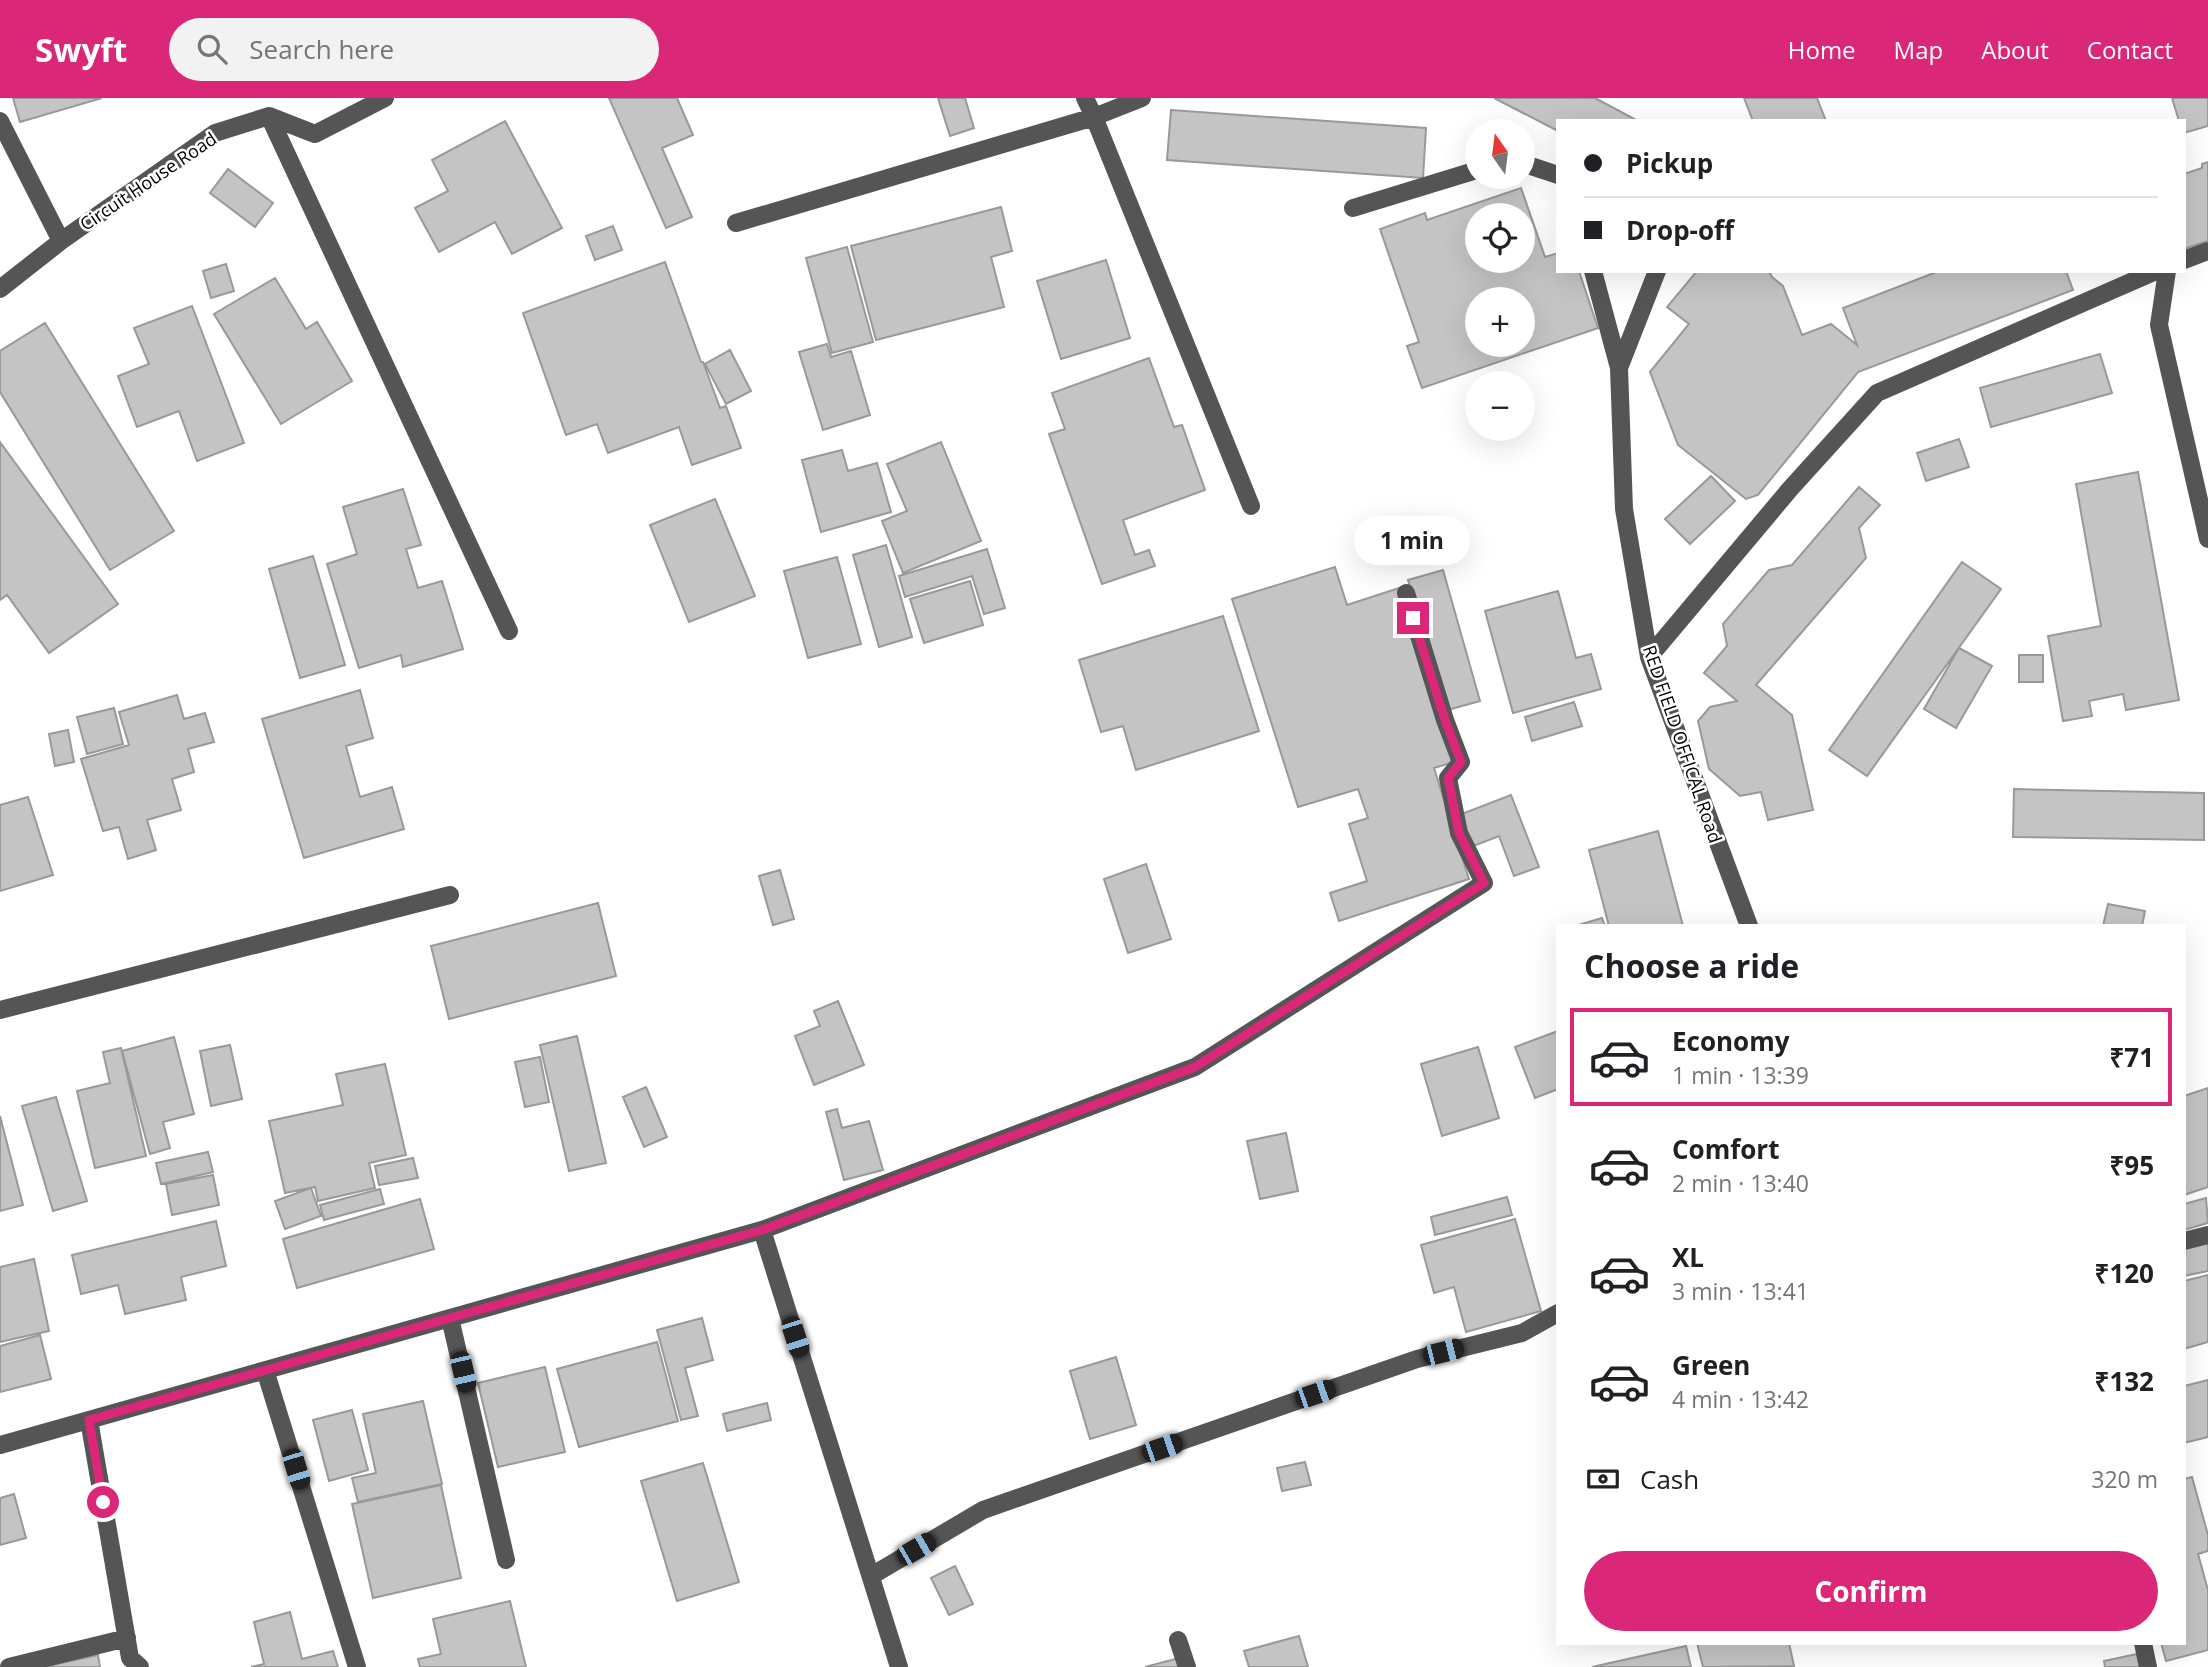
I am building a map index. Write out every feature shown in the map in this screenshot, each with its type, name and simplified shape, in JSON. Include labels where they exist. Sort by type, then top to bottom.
[{"type":"street","points":[[269,116],[315,134],[385,98]]},
{"type":"street","points":[[1085,98],[1251,506]]},
{"type":"street","points":[[736,223],[1094,117],[1142,98]]},
{"type":"street","points":[[269,116],[509,631]]},
{"type":"street","name":"Circuit House Road","points":[[0,289],[61,241],[215,133],[269,116]]},
{"type":"street","points":[[0,121],[61,241]]},
{"type":"street","points":[[1535,167],[1556,174]]},
{"type":"street","points":[[1353,208],[1465,174]]},
{"type":"street","points":[[2186,259],[2208,251]]},
{"type":"street","points":[[1594,273],[1619,368]]},
{"type":"street","name":"RED FIELD OFFICAL Road","points":[[1656,273],[1619,368],[1625,509],[1649,657],[1747,924]]},
{"type":"street","points":[[1649,657],[1790,489],[1877,393],[2152,273]]},
{"type":"street","points":[[2167,273],[2159,325],[2208,539]]},
{"type":"street","points":[[0,1445],[762,1230],[1195,1067],[1484,883],[1459,833],[1448,778],[1461,762],[1405,593]]},
{"type":"street","points":[[0,1010],[450,895]]},
{"type":"street","points":[[762,1230],[899,1667]]},
{"type":"street","points":[[2186,1240],[2208,1235]]},
{"type":"street","points":[[871,1576],[983,1510],[1417,1359],[1522,1333],[1556,1314]]},
{"type":"street","points":[[450,1318],[506,1560]]},
{"type":"street","points":[[265,1370],[357,1667]]},
{"type":"street","points":[[89,1420],[130,1658],[140,1667]]},
{"type":"street","points":[[9,1667],[127,1638]]},
{"type":"street","points":[[1178,1640],[1186,1667]]},
{"type":"street","points":[[2143,1645],[2148,1667]]},
{"type":"building","points":[[13,98],[102,98],[20,122]]},
{"type":"building","points":[[609,98],[677,98],[693,135],[662,148],[692,217],[666,228]]},
{"type":"building","points":[[938,98],[965,98],[974,128],[950,136]]},
{"type":"building","points":[[1494,98],[1595,98],[1634,119],[1556,119],[1556,130]]},
{"type":"building","points":[[1744,98],[1817,98],[1825,119],[1752,119]]},
{"type":"building","points":[[2172,98],[2208,98],[2208,126],[2186,132],[2186,119],[2178,119]]},
{"type":"building","points":[[1171,110],[1426,128],[1423,178],[1167,160]]},
{"type":"building","points":[[505,121],[562,228],[512,254],[495,222],[439,252],[415,208],[448,191],[432,160]]},
{"type":"building","points":[[2208,162],[2208,241],[2186,248],[2186,173],[2202,168],[2202,164]]},
{"type":"building","points":[[228,169],[273,203],[255,227],[210,193]]},
{"type":"building","points":[[1518,189],[1521,189],[1526,203],[1477,203]]},
{"type":"building","points":[[1001,207],[1012,251],[991,257],[1004,307],[876,340],[851,246]]},
{"type":"building","points":[[1465,207],[1465,273],[1535,273],[1535,228],[1545,257],[1556,254],[1556,273],[1580,273],[1598,328],[1535,349],[1535,287],[1465,287],[1465,357],[1513,357],[1465,371],[1465,373],[1422,388],[1407,346],[1419,342],[1380,229],[1425,213],[1427,220]]},
{"type":"building","points":[[613,226],[622,250],[595,260],[586,236]]},
{"type":"building","points":[[847,247],[873,342],[832,353],[806,258]]},
{"type":"building","points":[[1106,260],[1130,338],[1061,359],[1037,281]]},
{"type":"building","points":[[665,262],[701,362],[720,408],[726,406],[741,448],[692,465],[679,427],[608,453],[597,424],[566,435],[523,313]]},
{"type":"building","points":[[226,264],[234,291],[211,298],[203,271]]},
{"type":"building","points":[[1695,273],[1770,273],[1783,286],[1802,335],[1831,324],[1857,345],[1843,308],[1934,273],[2067,273],[2073,290],[1858,372],[1758,495],[1746,499],[1678,445],[1650,372],[1689,324],[1667,307]]},
{"type":"building","points":[[275,278],[306,329],[317,322],[352,381],[281,424],[214,314]]},
{"type":"building","points":[[192,306],[244,443],[197,461],[179,411],[137,427],[118,376],[149,364],[134,328]]},
{"type":"building","points":[[45,323],[174,531],[110,570],[0,392],[0,351]]},
{"type":"building","points":[[827,344],[831,357],[851,351],[870,415],[823,430],[799,352]]},
{"type":"building","points":[[730,350],[751,391],[726,404],[705,364]]},
{"type":"building","points":[[2100,354],[2112,393],[1991,427],[1980,388]]},
{"type":"building","points":[[1149,358],[1174,427],[1182,425],[1205,490],[1123,520],[1135,555],[1149,550],[1155,566],[1102,584],[1049,434],[1065,429],[1052,393]]},
{"type":"building","points":[[1959,439],[1969,467],[1926,481],[1917,453]]},
{"type":"building","points":[[0,442],[118,604],[49,653],[7,595],[0,600]]},
{"type":"building","points":[[941,442],[981,541],[903,573],[882,521],[907,511],[887,464]]},
{"type":"building","points":[[842,450],[848,471],[877,463],[891,512],[821,532],[802,460]]},
{"type":"building","points":[[2138,472],[2179,700],[2126,710],[2123,694],[2089,701],[2092,716],[2063,721],[2048,636],[2101,626],[2076,484]]},
{"type":"building","points":[[1711,476],[1735,501],[1690,544],[1665,519]]},
{"type":"building","points":[[1859,487],[1880,505],[1859,528],[1866,558],[1756,685],[1792,715],[1813,810],[1768,820],[1761,792],[1740,796],[1709,769],[1698,721],[1710,707],[1737,701],[1704,673],[1727,646],[1723,624],[1769,570],[1792,565]]},
{"type":"building","points":[[403,489],[421,545],[406,549],[418,588],[442,581],[463,649],[403,667],[401,655],[359,668],[327,564],[357,554],[343,507]]},
{"type":"building","points":[[715,499],[755,596],[689,622],[650,525]]},
{"type":"building","points":[[886,545],[912,637],[879,647],[853,555]]},
{"type":"building","points":[[987,549],[1005,608],[984,614],[972,576],[905,597],[899,576]]},
{"type":"building","points":[[313,556],[345,665],[300,678],[269,569]]},
{"type":"building","points":[[837,557],[861,644],[808,658],[784,571]]},
{"type":"building","points":[[1962,562],[2001,589],[1867,776],[1829,750]]},
{"type":"building","points":[[1335,567],[1347,605],[1399,588],[1454,762],[1434,768],[1469,879],[1339,921],[1330,893],[1367,881],[1349,824],[1368,818],[1358,789],[1298,807],[1232,599]]},
{"type":"building","points":[[1443,570],[1480,701],[1444,711],[1408,580]]},
{"type":"building","points":[[970,581],[983,625],[924,643],[910,599]]},
{"type":"building","points":[[1558,591],[1576,658],[1591,654],[1601,689],[1513,713],[1485,611]]},
{"type":"building","points":[[1223,616],[1259,731],[1136,770],[1123,726],[1101,732],[1079,660]]},
{"type":"building","points":[[1959,648],[1992,666],[1956,728],[1924,709]]},
{"type":"building","points":[[2019,655],[2043,655],[2043,682],[2019,682]]},
{"type":"building","points":[[360,690],[373,738],[346,746],[360,797],[392,787],[404,829],[304,858],[262,719]]},
{"type":"building","points":[[177,695],[184,719],[205,713],[214,742],[188,749],[194,772],[172,779],[181,810],[147,820],[156,850],[128,859],[119,827],[103,831],[81,759],[129,745],[119,712]]},
{"type":"building","points":[[1574,702],[1582,726],[1532,741],[1525,717]]},
{"type":"building","points":[[114,708],[123,744],[87,754],[77,717]]},
{"type":"building","points":[[68,730],[74,762],[55,766],[49,734]]},
{"type":"building","points":[[2014,789],[2204,793],[2204,840],[2013,837]]},
{"type":"building","points":[[1511,795],[1539,867],[1514,876],[1499,836],[1471,847],[1459,815]]},
{"type":"building","points":[[28,797],[53,875],[0,891],[0,805]]},
{"type":"building","points":[[1658,831],[1682,924],[1608,924],[1589,850]]},
{"type":"building","points":[[1146,864],[1171,939],[1128,953],[1104,879]]},
{"type":"building","points":[[780,870],[794,919],[773,925],[759,876]]},
{"type":"building","points":[[598,903],[616,976],[449,1019],[431,946]]},
{"type":"building","points":[[2108,904],[2145,911],[2142,924],[2103,924]]},
{"type":"building","points":[[1602,918],[1604,924],[1582,924]]},
{"type":"building","points":[[838,1001],[864,1065],[814,1085],[795,1036],[820,1026],[814,1011]]},
{"type":"building","points":[[1556,1032],[1556,1090],[1535,1098],[1515,1047]]},
{"type":"building","points":[[577,1036],[606,1163],[569,1171],[540,1045]]},
{"type":"building","points":[[174,1037],[194,1114],[163,1122],[170,1148],[150,1154],[122,1051]]},
{"type":"building","points":[[230,1045],[242,1099],[211,1106],[200,1051]]},
{"type":"building","points":[[1478,1047],[1499,1118],[1442,1136],[1421,1064]]},
{"type":"building","points":[[121,1048],[146,1156],[95,1168],[77,1091],[110,1083],[103,1052]]},
{"type":"building","points":[[540,1057],[549,1102],[525,1107],[515,1062]]},
{"type":"building","points":[[385,1064],[406,1155],[369,1163],[375,1188],[318,1201],[315,1187],[285,1193],[269,1121],[343,1105],[336,1074]]},
{"type":"building","points":[[646,1087],[667,1137],[644,1147],[623,1097]]},
{"type":"building","points":[[2208,1088],[2208,1187],[2186,1194],[2186,1095]]},
{"type":"building","points":[[56,1097],[87,1201],[53,1211],[22,1106]]},
{"type":"building","points":[[837,1109],[842,1128],[869,1121],[883,1170],[844,1180],[826,1112]]},
{"type":"building","points":[[0,1116],[23,1205],[0,1211]]},
{"type":"building","points":[[1286,1133],[1298,1191],[1260,1199],[1247,1141]]},
{"type":"building","points":[[208,1152],[213,1172],[161,1184],[156,1163]]},
{"type":"building","points":[[413,1158],[418,1178],[379,1185],[375,1166]]},
{"type":"building","points":[[213,1175],[219,1205],[172,1215],[166,1184]]},
{"type":"building","points":[[311,1188],[321,1216],[285,1229],[275,1201]]},
{"type":"building","points":[[380,1189],[384,1204],[324,1220],[320,1205]]},
{"type":"building","points":[[1507,1197],[1512,1215],[1435,1235],[1431,1217]]},
{"type":"building","points":[[2206,1198],[2208,1223],[2186,1229],[2186,1203]]},
{"type":"building","points":[[420,1199],[434,1249],[297,1288],[283,1239]]},
{"type":"building","points":[[1515,1219],[1541,1311],[1466,1332],[1454,1287],[1434,1293],[1421,1245]]},
{"type":"building","points":[[216,1221],[226,1266],[181,1277],[186,1300],[125,1314],[118,1285],[81,1294],[72,1255]]},
{"type":"building","points":[[2208,1243],[2208,1271],[2186,1276],[2186,1248]]},
{"type":"building","points":[[34,1259],[49,1331],[0,1342],[0,1267]]},
{"type":"building","points":[[2208,1275],[2208,1342],[2186,1348],[2186,1280]]},
{"type":"building","points":[[702,1318],[713,1360],[685,1368],[698,1416],[681,1420],[657,1330]]},
{"type":"building","points":[[40,1335],[51,1379],[0,1392],[0,1346]]},
{"type":"building","points":[[657,1342],[678,1421],[579,1447],[557,1369]]},
{"type":"building","points":[[1116,1357],[1136,1425],[1090,1439],[1070,1371]]},
{"type":"building","points":[[545,1367],[565,1452],[498,1467],[478,1383]]},
{"type":"building","points":[[2208,1380],[2208,1437],[2186,1442],[2186,1386]]},
{"type":"building","points":[[423,1401],[442,1484],[358,1502],[352,1478],[376,1473],[363,1414]]},
{"type":"building","points":[[767,1403],[771,1420],[727,1431],[723,1414]]},
{"type":"building","points":[[352,1410],[368,1470],[329,1481],[313,1420]]},
{"type":"building","points":[[1305,1462],[1311,1485],[1282,1491],[1277,1468]]},
{"type":"building","points":[[703,1463],[739,1582],[677,1601],[641,1481]]},
{"type":"building","points":[[2192,1477],[2208,1535],[2208,1551],[2198,1554],[2208,1590],[2208,1650],[2166,1661],[2162,1645],[2186,1645],[2186,1478]]},
{"type":"building","points":[[441,1485],[461,1578],[373,1598],[352,1504]]},
{"type":"building","points":[[14,1494],[26,1538],[0,1545],[0,1498]]},
{"type":"building","points":[[955,1566],[973,1604],[949,1615],[931,1578]]},
{"type":"building","points":[[510,1601],[526,1667],[420,1667],[418,1659],[441,1654],[433,1619]]},
{"type":"building","points":[[290,1612],[302,1659],[333,1651],[338,1667],[251,1667],[264,1664],[254,1622]]},
{"type":"building","points":[[1299,1636],[1308,1667],[1249,1667],[1244,1651]]},
{"type":"building","points":[[1698,1645],[1789,1645],[1794,1666],[1703,1667]]},
{"type":"building","points":[[1686,1646],[1691,1667],[1592,1667]]},
{"type":"building","points":[[2137,1654],[2140,1667],[2105,1667],[2104,1661]]},
{"type":"building","points":[[98,1655],[100,1667],[43,1667]]},
{"type":"building","points":[[1179,1658],[1181,1667],[1145,1667]]},
{"type":"route","points":[[103,1502],[89,1420],[762,1230],[1195,1067],[1484,883],[1459,833],[1448,778],[1461,762],[1413,618]]}]
